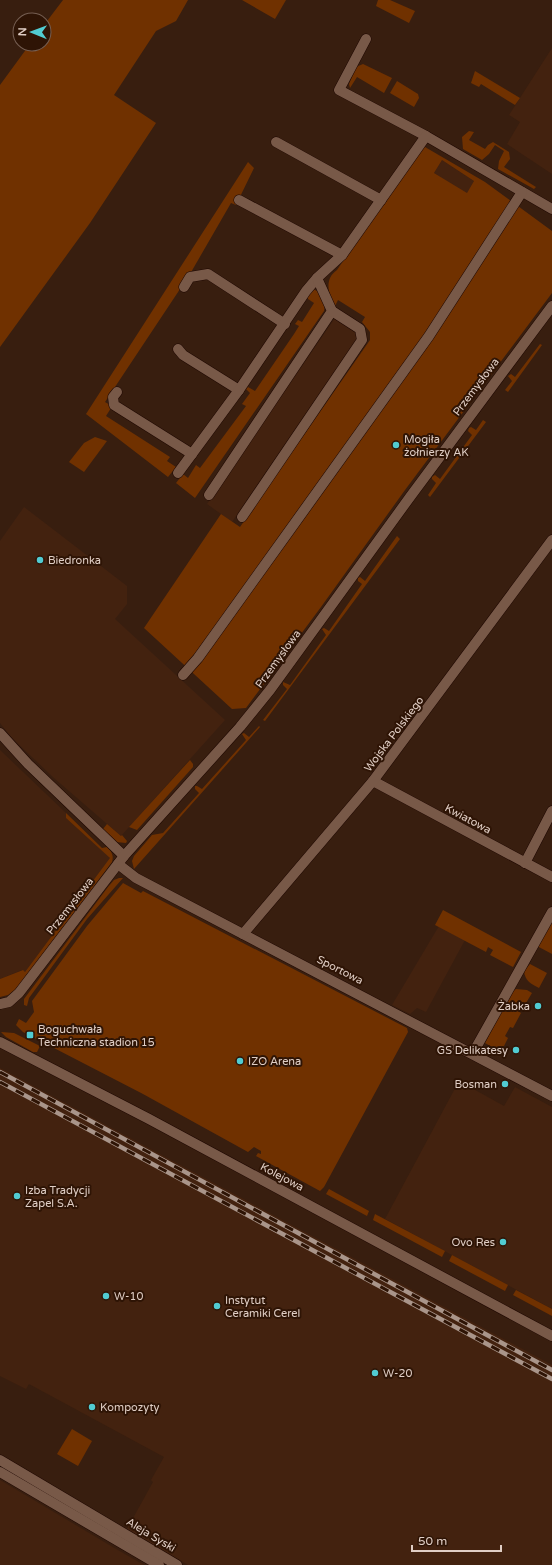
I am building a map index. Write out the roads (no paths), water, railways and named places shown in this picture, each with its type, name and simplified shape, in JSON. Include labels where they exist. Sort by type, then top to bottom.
[{"type":"street","points":[[366,39],[339,90],[426,136],[552,209]]},
{"type":"street","points":[[178,473],[239,390],[317,278],[342,255],[426,136]]},
{"type":"street","points":[[276,142],[381,200]]},
{"type":"street","points":[[183,674],[198,658],[429,336],[522,192]]},
{"type":"street","points":[[239,200],[342,255]]},
{"type":"street","points":[[184,287],[190,277],[208,274],[285,324]]},
{"type":"street","points":[[242,517],[362,340],[360,329],[332,311],[317,278]]},
{"type":"street","name":"Przemysłowa","points":[[0,1004],[9,1002],[19,993],[121,860],[240,727],[270,690],[410,497],[552,306]]},
{"type":"street","points":[[209,495],[332,311]]},
{"type":"street","points":[[178,349],[183,355],[239,390]]},
{"type":"street","points":[[116,392],[113,397],[114,405],[192,454]]},
{"type":"street","name":"Wojska Polskiego","points":[[243,934],[373,781],[552,540]]},
{"type":"street","name":"Sportowa","points":[[0,733],[121,860],[131,875],[473,1053],[552,1096]]},
{"type":"street","name":"Kwiatowa","points":[[373,781],[552,877]]},
{"type":"street","points":[[525,863],[552,812]]},
{"type":"street","points":[[473,1053],[552,912]]},
{"type":"street","name":"Kolejowa","points":[[0,1042],[149,1119],[552,1336]]},
{"type":"street","name":"Aleja Syski","points":[[0,1460],[66,1498],[159,1565]]},
{"type":"street","points":[[9,1478],[14,1468]]},
{"type":"street","name":"Aleja Syski","points":[[0,1472],[60,1508],[110,1530],[177,1565]]},
{"type":"street","points":[[60,1508],[66,1498]]},
{"type":"railway","points":[[0,1072],[552,1370]]},
{"type":"railway","points":[[0,1082],[552,1379]]},
{"type":"place","name":"Mogiła żołnierzy AK","points":[[396,445]]},
{"type":"place","name":"Biedronka","points":[[40,560]]},
{"type":"place","name":"Żabka","points":[[538,1006]]},
{"type":"place","name":"Boguchwała Techniczna stadion 15","points":[[30,1035]]},
{"type":"place","name":"GS Delikatesy","points":[[516,1050]]},
{"type":"place","name":"IZO Arena","points":[[240,1061]]},
{"type":"place","name":"Bosman","points":[[505,1084]]},
{"type":"place","name":"Izba Tradycji Zapel S.A.","points":[[17,1196]]},
{"type":"place","name":"Ovo Res","points":[[503,1242]]},
{"type":"place","name":"W-10","points":[[106,1296]]},
{"type":"place","name":"Instytut Ceramiki Cerel","points":[[217,1306]]},
{"type":"place","name":"W-20","points":[[375,1373]]},
{"type":"place","name":"Kompozyty","points":[[92,1407]]}]
